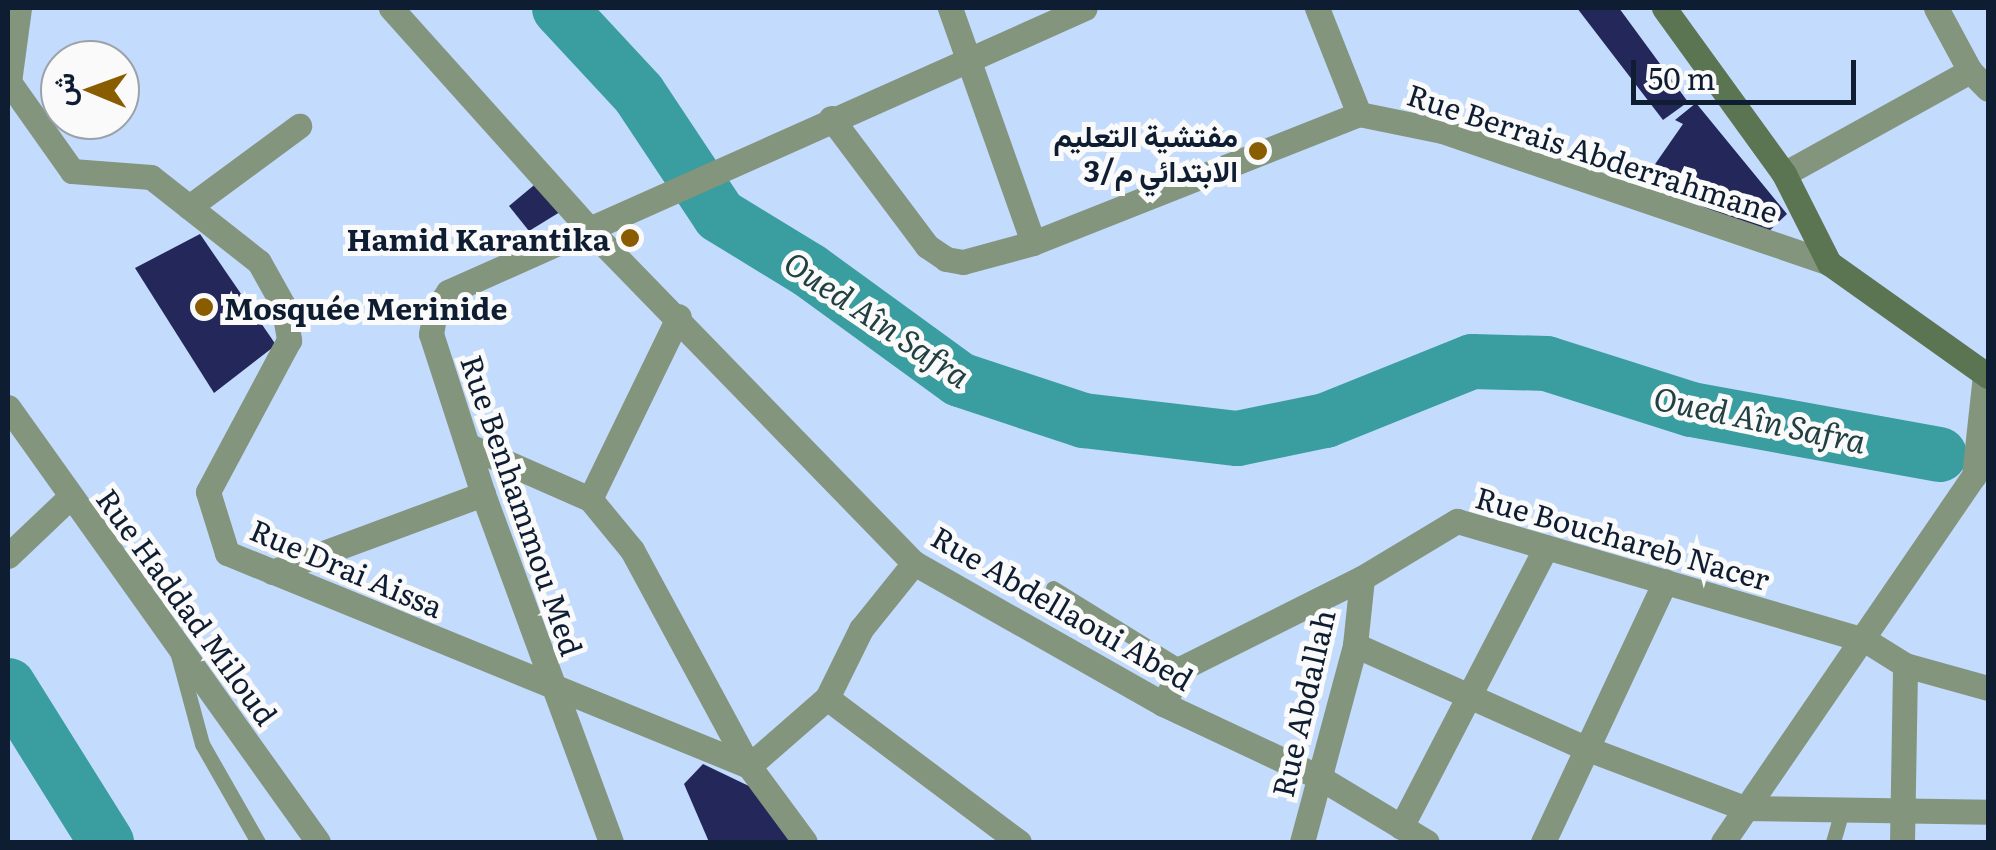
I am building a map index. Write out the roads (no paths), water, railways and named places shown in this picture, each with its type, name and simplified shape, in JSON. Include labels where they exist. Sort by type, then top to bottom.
[{"type":"main road","points":[[1664,8],[1784,174],[1829,263],[1987,375]]},
{"type":"street","name":"Rue Drai Aissa","points":[[19,8],[10,82],[72,171],[151,177],[260,262],[283,305],[289,340],[208,492],[227,552],[551,690],[749,766]]},
{"type":"street","points":[[392,8],[592,231]]},
{"type":"street","points":[[950,8],[1033,243]]},
{"type":"street","name":"Rue Benhammou Med","points":[[551,690],[431,334],[435,312],[448,292],[592,231],[968,56],[1086,8]]},
{"type":"street","points":[[1317,8],[1359,114]]},
{"type":"street","points":[[1784,174],[1979,80],[1936,8]]},
{"type":"street","name":"Rue Berrais Abderrahmane","points":[[831,118],[927,246],[946,259],[964,262],[1033,243],[1359,114],[1442,132],[1829,263]]},
{"type":"street","points":[[189,208],[300,126]]},
{"type":"street","name":"Rue Abdellaoui Abed","points":[[592,231],[679,316],[914,563],[1163,704],[1317,776],[1427,842]]},
{"type":"street","points":[[590,499],[679,316]]},
{"type":"street","points":[[1723,842],[1981,477],[1987,375]]},
{"type":"street","name":"Rue Haddad Miloud","points":[[8,407],[318,842]]},
{"type":"street","points":[[469,446],[590,499],[632,550],[749,766],[805,842]]},
{"type":"street","points":[[272,572],[482,494]]},
{"type":"street","points":[[8,556],[70,497]]},
{"type":"street","name":"Rue Bouchareb Nacer","points":[[1182,668],[1362,578],[1457,521],[1865,640],[1905,666],[1988,688]]},
{"type":"street","points":[[1401,827],[1546,547]]},
{"type":"street","points":[[749,766],[828,698],[861,629],[914,563]]},
{"type":"street","name":"Rue Abdallah","points":[[1302,842],[1355,645],[1362,578]]},
{"type":"street","points":[[1542,842],[1665,581]]},
{"type":"street","points":[[1355,645],[1588,749],[1744,808],[1988,812]]},
{"type":"street","points":[[1902,842],[1905,666]]},
{"type":"street","points":[[1163,704],[1182,668]]},
{"type":"street","points":[[551,690],[611,842]]},
{"type":"street","points":[[828,698],[986,835],[1019,842]]},
{"type":"lane","points":[[1053,588],[1182,668]]},
{"type":"lane","points":[[177,647],[202,744],[258,842]]},
{"type":"lane","points":[[1833,842],[1842,811]]},
{"type":"waterway","name":"Oued Aîn Safra","points":[[559,8],[638,93],[719,215],[809,270],[959,379],[1083,420],[1237,438],[1325,420],[1472,361],[1546,363],[1691,409],[1939,454]]},
{"type":"waterway","name":"Oued Aîn Safra","points":[[8,685],[106,842]]},
{"type":"place","name":"مفتشية التعليم الابتدائي م/3","points":[[1258,151]]},
{"type":"place","name":"Hamid Karantika","points":[[630,238]]},
{"type":"place","name":"Mosquée Merinide","points":[[204,307]]}]
